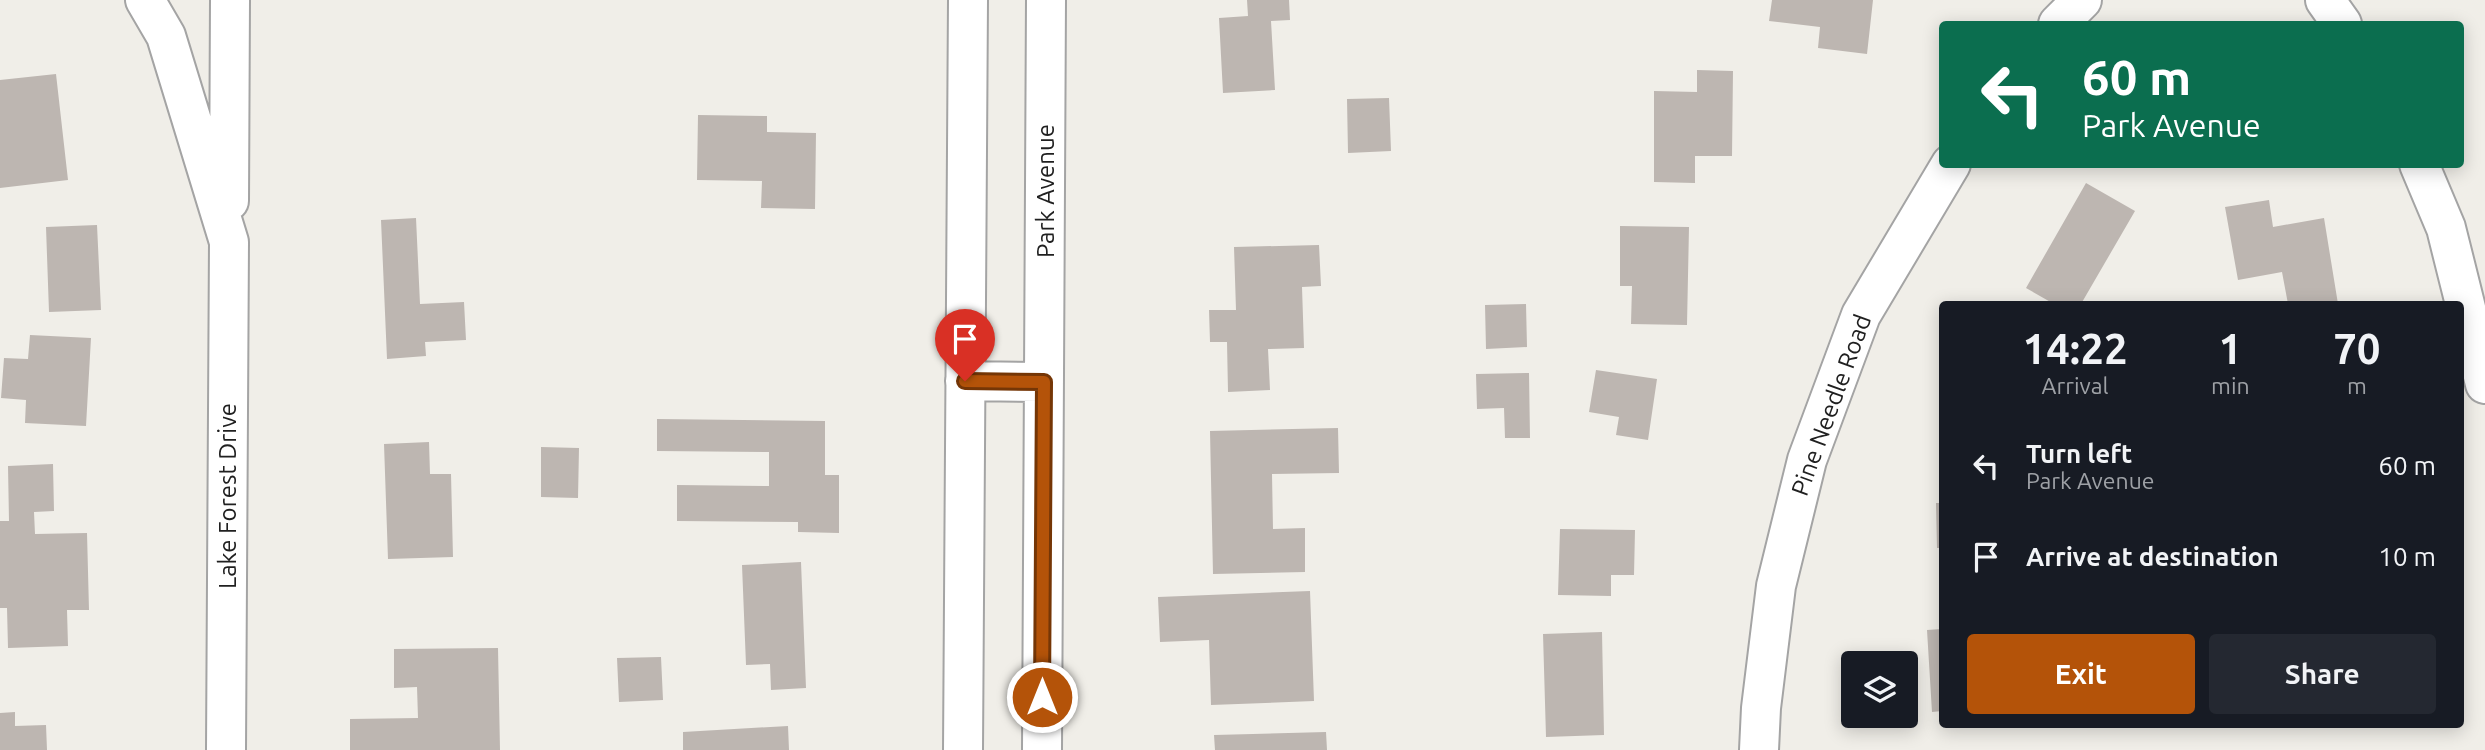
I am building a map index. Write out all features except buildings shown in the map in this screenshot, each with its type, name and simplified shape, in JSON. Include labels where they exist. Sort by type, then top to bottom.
[{"type":"street","name":"Lake Forest Drive","points":[[145,0],[166,36],[229,242]]},
{"type":"street","name":"Lake Forest Drive","points":[[226,750],[230,0]]},
{"type":"street","points":[[963,750],[968,0]]},
{"type":"street","name":"Park Avenue","points":[[1042,750],[1046,0]]},
{"type":"street","points":[[2061,21],[2082,0]]},
{"type":"street","points":[[2325,0],[2340,21]]},
{"type":"street","name":"Pine Needle Road","points":[[1759,750],[1776,586],[1807,460],[1861,315],[1949,168]]},
{"type":"street","points":[[2420,168],[2446,228],[2485,384]]},
{"type":"street","points":[[965,381],[1044,382]]},
{"type":"route","points":[[965,381],[1044,382],[1042,697]]}]
